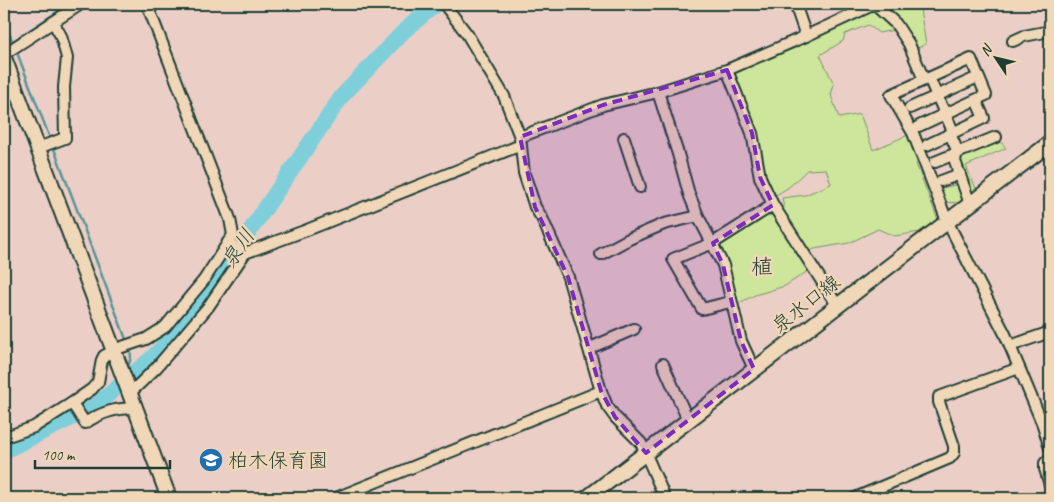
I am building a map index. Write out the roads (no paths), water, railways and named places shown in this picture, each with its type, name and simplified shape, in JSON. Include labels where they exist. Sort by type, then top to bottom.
[{"type":"main road","points":[[4,56],[169,498]]},
{"type":"main road","name":"泉水口線","points":[[587,498],[1050,143]]},
{"type":"street","points":[[4,56],[81,4]]},
{"type":"street","points":[[4,436],[34,427],[73,404],[98,382],[104,356],[116,356],[165,327],[204,280],[230,243],[233,235],[230,219],[147,4]]},
{"type":"street","points":[[444,4],[466,34],[504,96],[520,141],[524,173],[535,208],[542,218],[568,277],[601,391],[607,406],[640,443],[646,453],[664,498]]},
{"type":"street","points":[[795,4],[806,36]]},
{"type":"street","points":[[129,391],[156,368],[208,307],[243,252],[325,223],[603,105],[658,92],[727,70],[874,4],[896,24],[937,96],[952,129],[951,133],[957,150],[956,161],[970,204]]},
{"type":"street","points":[[38,148],[65,138],[64,87],[67,58],[61,36],[53,22]]},
{"type":"street","points":[[1013,41],[1024,36],[1050,31]]},
{"type":"street","points":[[919,126],[986,95],[971,59],[891,94],[913,133],[947,221],[1010,346],[1043,425],[1050,448]]},
{"type":"street","points":[[727,70],[752,133],[760,178],[773,205],[837,305]]},
{"type":"street","points":[[910,108],[978,77]]},
{"type":"street","points":[[658,92],[689,194],[723,265],[730,302],[741,341],[754,369]]},
{"type":"street","points":[[927,145],[984,118],[976,100]]},
{"type":"street","points":[[935,162],[996,137]]},
{"type":"street","points":[[624,138],[640,187]]},
{"type":"street","points":[[940,181],[960,174]]},
{"type":"street","points":[[730,302],[702,309],[673,259],[713,242],[773,205]]},
{"type":"street","points":[[601,254],[629,239],[664,224],[698,216]]},
{"type":"street","points":[[230,243],[243,252]]},
{"type":"street","points":[[590,348],[634,329]]},
{"type":"street","points":[[1010,346],[1050,332]]},
{"type":"street","points":[[663,364],[688,420]]},
{"type":"street","points":[[855,498],[950,458],[954,453],[954,446],[939,397],[1019,368]]},
{"type":"street","points":[[336,498],[601,391]]},
{"type":"street","points":[[73,404],[85,423],[98,414],[116,409],[136,408]]},
{"type":"street","points":[[1050,459],[1045,464],[1050,485]]},
{"type":"waterway","points":[[4,47],[69,4]]},
{"type":"waterway","name":"泉川","points":[[4,451],[94,407],[153,357],[193,314],[342,96],[405,30],[436,4]]},
{"type":"waterway","points":[[4,21],[14,45]]},
{"type":"waterway","points":[[16,50],[51,141]]},
{"type":"waterway","points":[[577,121],[605,110],[626,105]]},
{"type":"waterway","points":[[53,146],[127,342]]},
{"type":"waterway","points":[[126,370],[131,353],[129,347]]},
{"type":"waterway","name":"泉川","points":[[115,390],[120,381]]},
{"type":"place","name":"柏木保育園","points":[[211,460]]},
{"type":"district","name":"植","points":[[762,267]]}]
